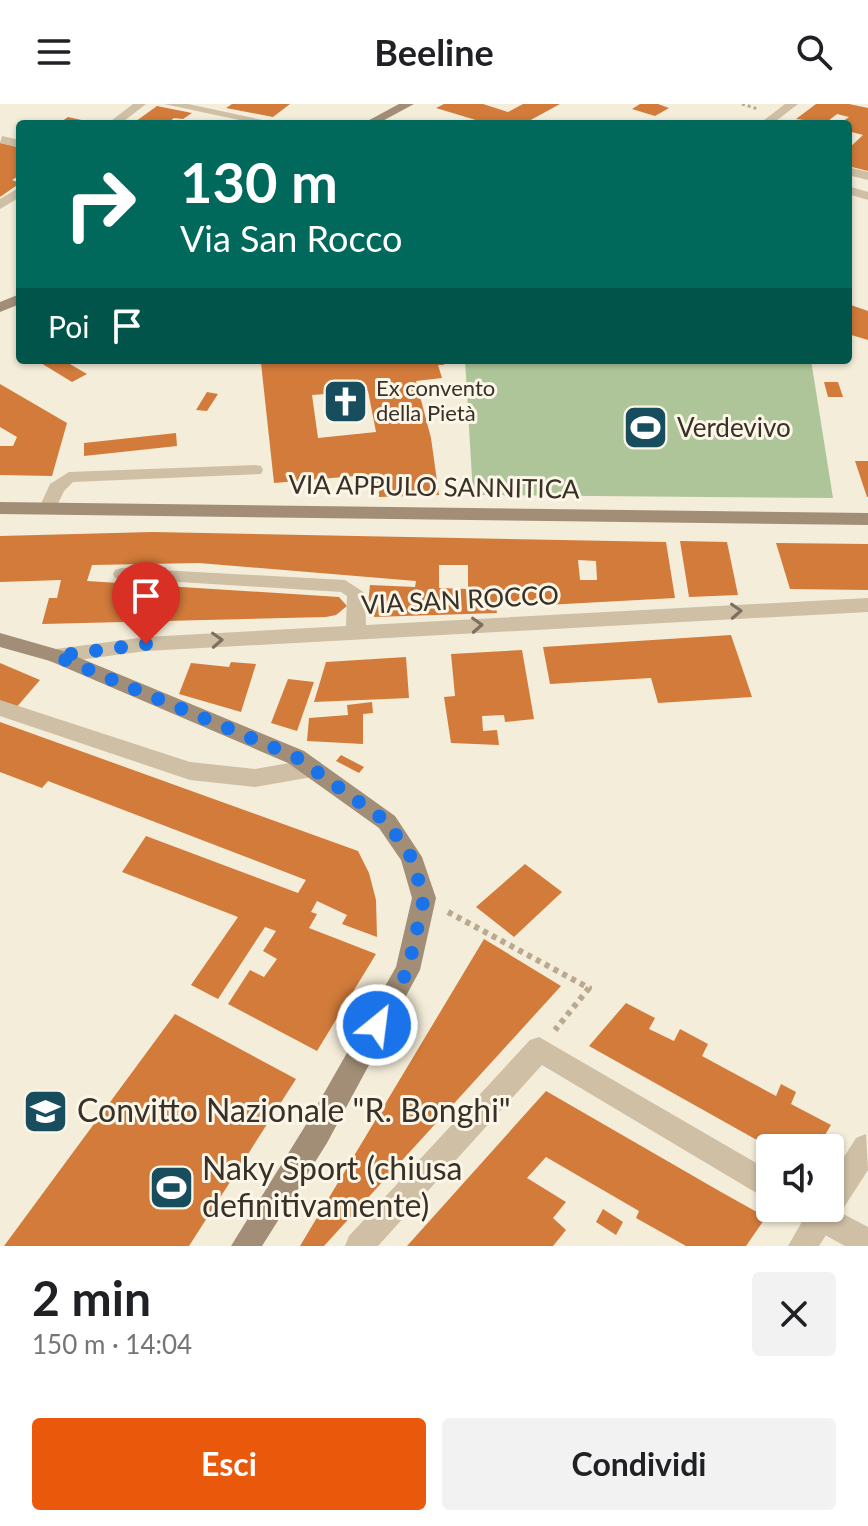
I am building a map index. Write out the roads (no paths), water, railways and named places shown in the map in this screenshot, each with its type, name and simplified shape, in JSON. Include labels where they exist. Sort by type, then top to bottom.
[{"type":"main road","points":[[376,120],[408,104]]},
{"type":"main road","name":"VIA APPULO SANNITICA","points":[[0,508],[868,519]]},
{"type":"main road","points":[[0,640],[56,656],[296,757],[387,822],[411,857],[424,898],[408,970],[317,1133],[245,1246]]},
{"type":"street","points":[[118,120],[140,104]]},
{"type":"street","points":[[170,104],[255,120]]},
{"type":"street","points":[[770,120],[792,104]]},
{"type":"street","points":[[2,140],[16,143]]},
{"type":"street","points":[[48,508],[56,488],[69,477],[255,470]]},
{"type":"street","points":[[122,574],[345,586],[356,593],[356,632]]},
{"type":"street","name":"VIA SAN ROCCO","points":[[56,656],[146,644],[868,605]]},
{"type":"street","points":[[0,708],[190,771],[255,778],[312,768]]},
{"type":"street","points":[[359,1246],[539,1049],[756,1179]]},
{"type":"street","points":[[844,1178],[866,1148]]},
{"type":"street","points":[[802,1246],[814,1222]]},
{"type":"street","points":[[839,1222],[868,1243]]},
{"type":"place","name":"Ex convento della Pietà","points":[[345,401]]},
{"type":"place","name":"Verdevivo","points":[[646,428]]},
{"type":"place","name":"Convitto Nazionale \"R. Bonghi\"","points":[[46,1111]]},
{"type":"place","name":"Naky Sport (chiusa definitivamente)","points":[[171,1187]]}]
